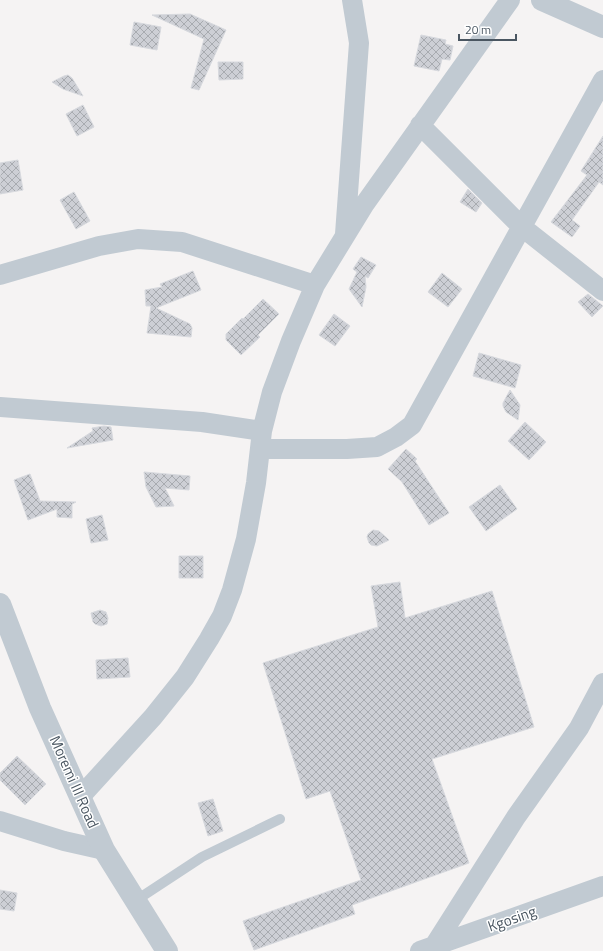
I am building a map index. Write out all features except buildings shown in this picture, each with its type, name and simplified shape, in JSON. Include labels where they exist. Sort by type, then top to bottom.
[{"type":"street","points":[[345,236],[359,43],[352,0]]},
{"type":"street","points":[[81,796],[153,717],[185,677],[222,616],[232,590],[248,527],[256,483],[261,440],[272,392],[291,341],[316,285],[364,205],[510,0]]},
{"type":"street","points":[[542,0],[603,27]]},
{"type":"street","points":[[0,407],[202,422],[261,440],[347,449],[377,447],[396,437],[412,425],[603,80]]},
{"type":"street","points":[[420,125],[522,227],[603,291]]},
{"type":"street","points":[[0,275],[99,246],[138,239],[182,242],[316,285]]},
{"type":"street","name":"Moremi III Road","points":[[0,604],[40,708],[81,796],[104,850],[167,951]]},
{"type":"street","points":[[427,948],[516,817],[579,728],[603,683]]},
{"type":"street","points":[[0,820],[64,841],[104,850]]},
{"type":"street","name":"Kgosing","points":[[427,948],[601,893]]},
{"type":"lane","points":[[135,901],[202,857],[280,819]]}]
